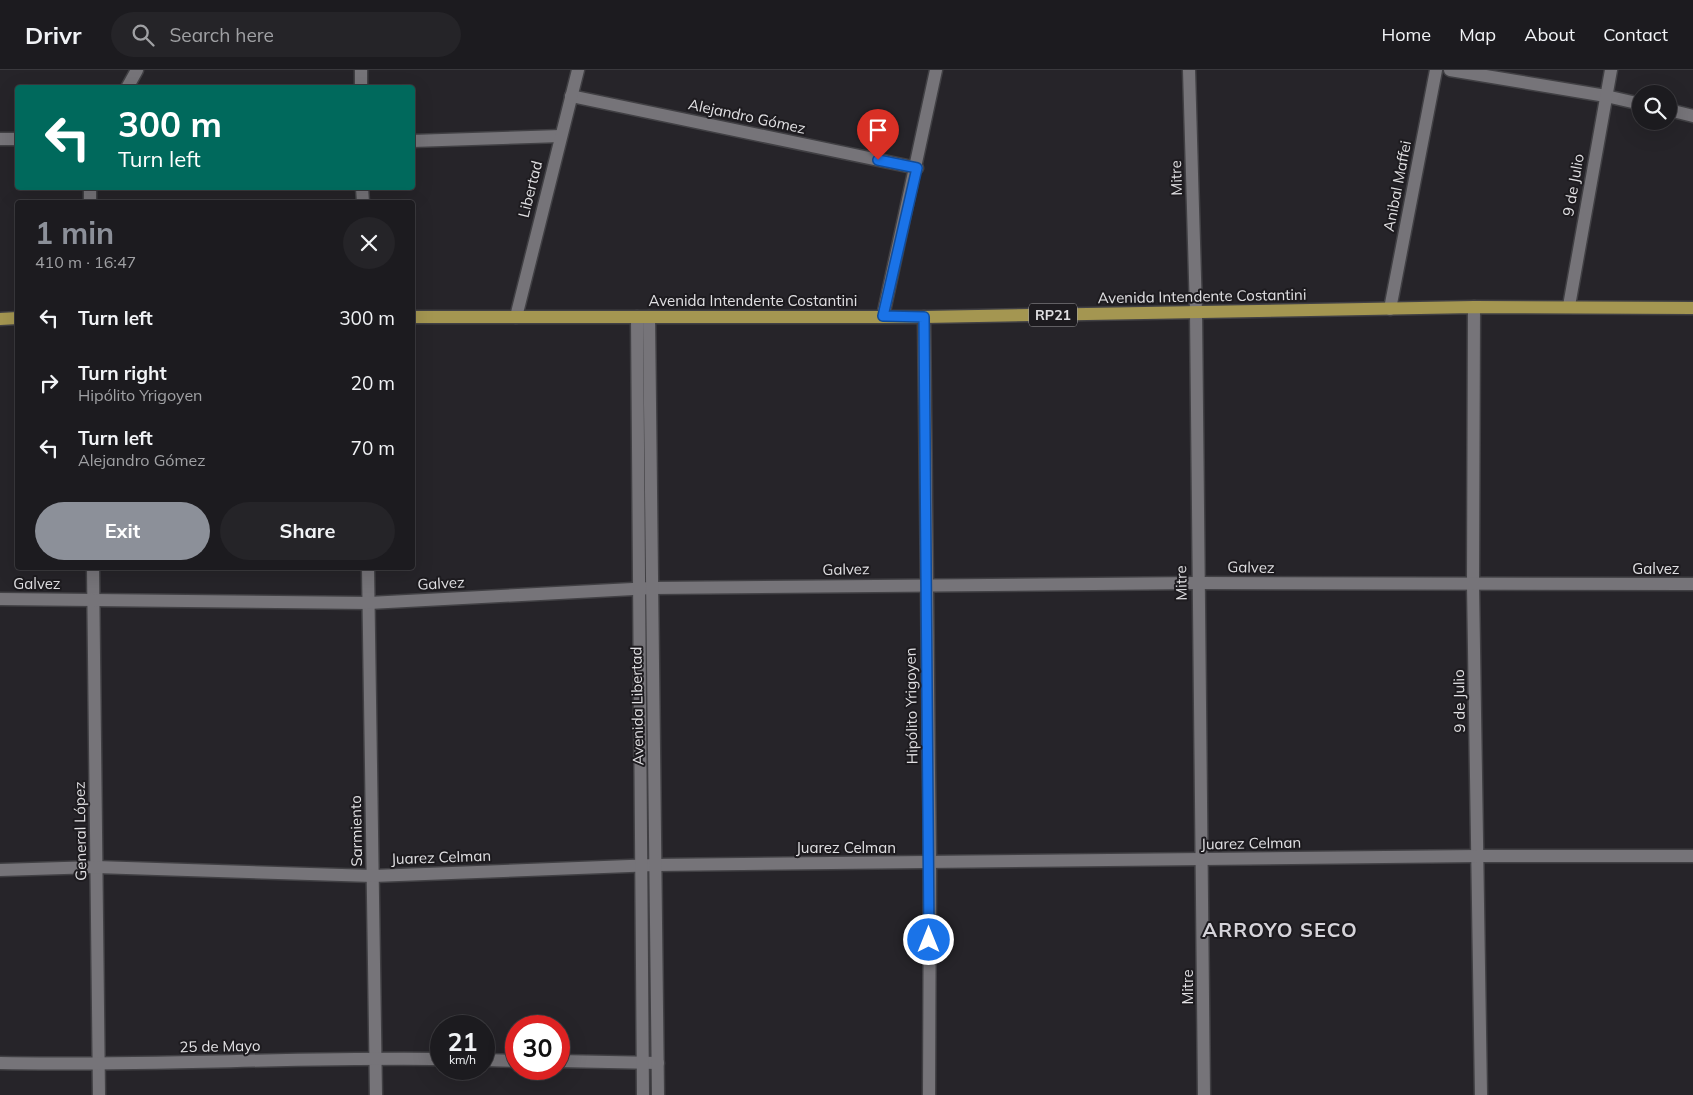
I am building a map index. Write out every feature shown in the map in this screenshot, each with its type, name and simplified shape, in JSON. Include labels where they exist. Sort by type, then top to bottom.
[{"type":"main road","name":"Avenida Intendente Costantini","points":[[415,317],[924,317],[1474,307],[1693,308]]},
{"type":"main road","points":[[0,319],[15,318]]},
{"type":"street","points":[[130,85],[137,70]]},
{"type":"street","points":[[361,70],[361,85]]},
{"type":"street","name":"Libertad","points":[[516,317],[578,70]]},
{"type":"street","points":[[883,316],[917,168],[936,70]]},
{"type":"street","name":"Mitre","points":[[1189,70],[1196,312],[1197,583],[1203,860],[1204,1095]]},
{"type":"street","name":"Anibal Maffei","points":[[1390,309],[1436,70]]},
{"type":"street","points":[[1450,70],[1632,102]]},
{"type":"street","name":"9 de Julio","points":[[1569,306],[1611,70]]},
{"type":"street","name":"Alejandro Gómez","points":[[572,96],[917,168]]},
{"type":"street","points":[[1677,112],[1693,116]]},
{"type":"street","points":[[415,141],[561,136]]},
{"type":"street","points":[[0,139],[15,139]]},
{"type":"street","name":"9 de Julio","points":[[1474,307],[1473,585],[1481,1095]]},
{"type":"street","name":"Avenida Libertad","points":[[643,317],[646,589],[655,865],[658,1095]]},
{"type":"street","name":"Hipólito Yrigoyen","points":[[924,317],[930,863],[929,1095]]},
{"type":"street","name":"General López","points":[[93,570],[99,1095]]},
{"type":"street","name":"Sarmiento","points":[[368,570],[376,1095]]},
{"type":"street","name":"Galvez","points":[[0,599],[369,603],[646,589],[926,584],[1693,584]]},
{"type":"street","name":"Avenida Libertad","points":[[644,1095],[642,866],[646,589]]},
{"type":"street","name":"Juarez Celman","points":[[0,870],[96,867],[373,876],[655,865],[1477,856],[1693,856]]},
{"type":"street","name":"25 de Mayo","points":[[0,1063],[99,1065],[376,1058],[430,1060]]},
{"type":"street","points":[[570,1061],[658,1063]]},
{"type":"district","name":"ARROYO SECO","points":[[1280,929]]},
{"type":"route","points":[[878,160],[917,168],[883,316],[924,317],[930,863],[929,940]]}]
